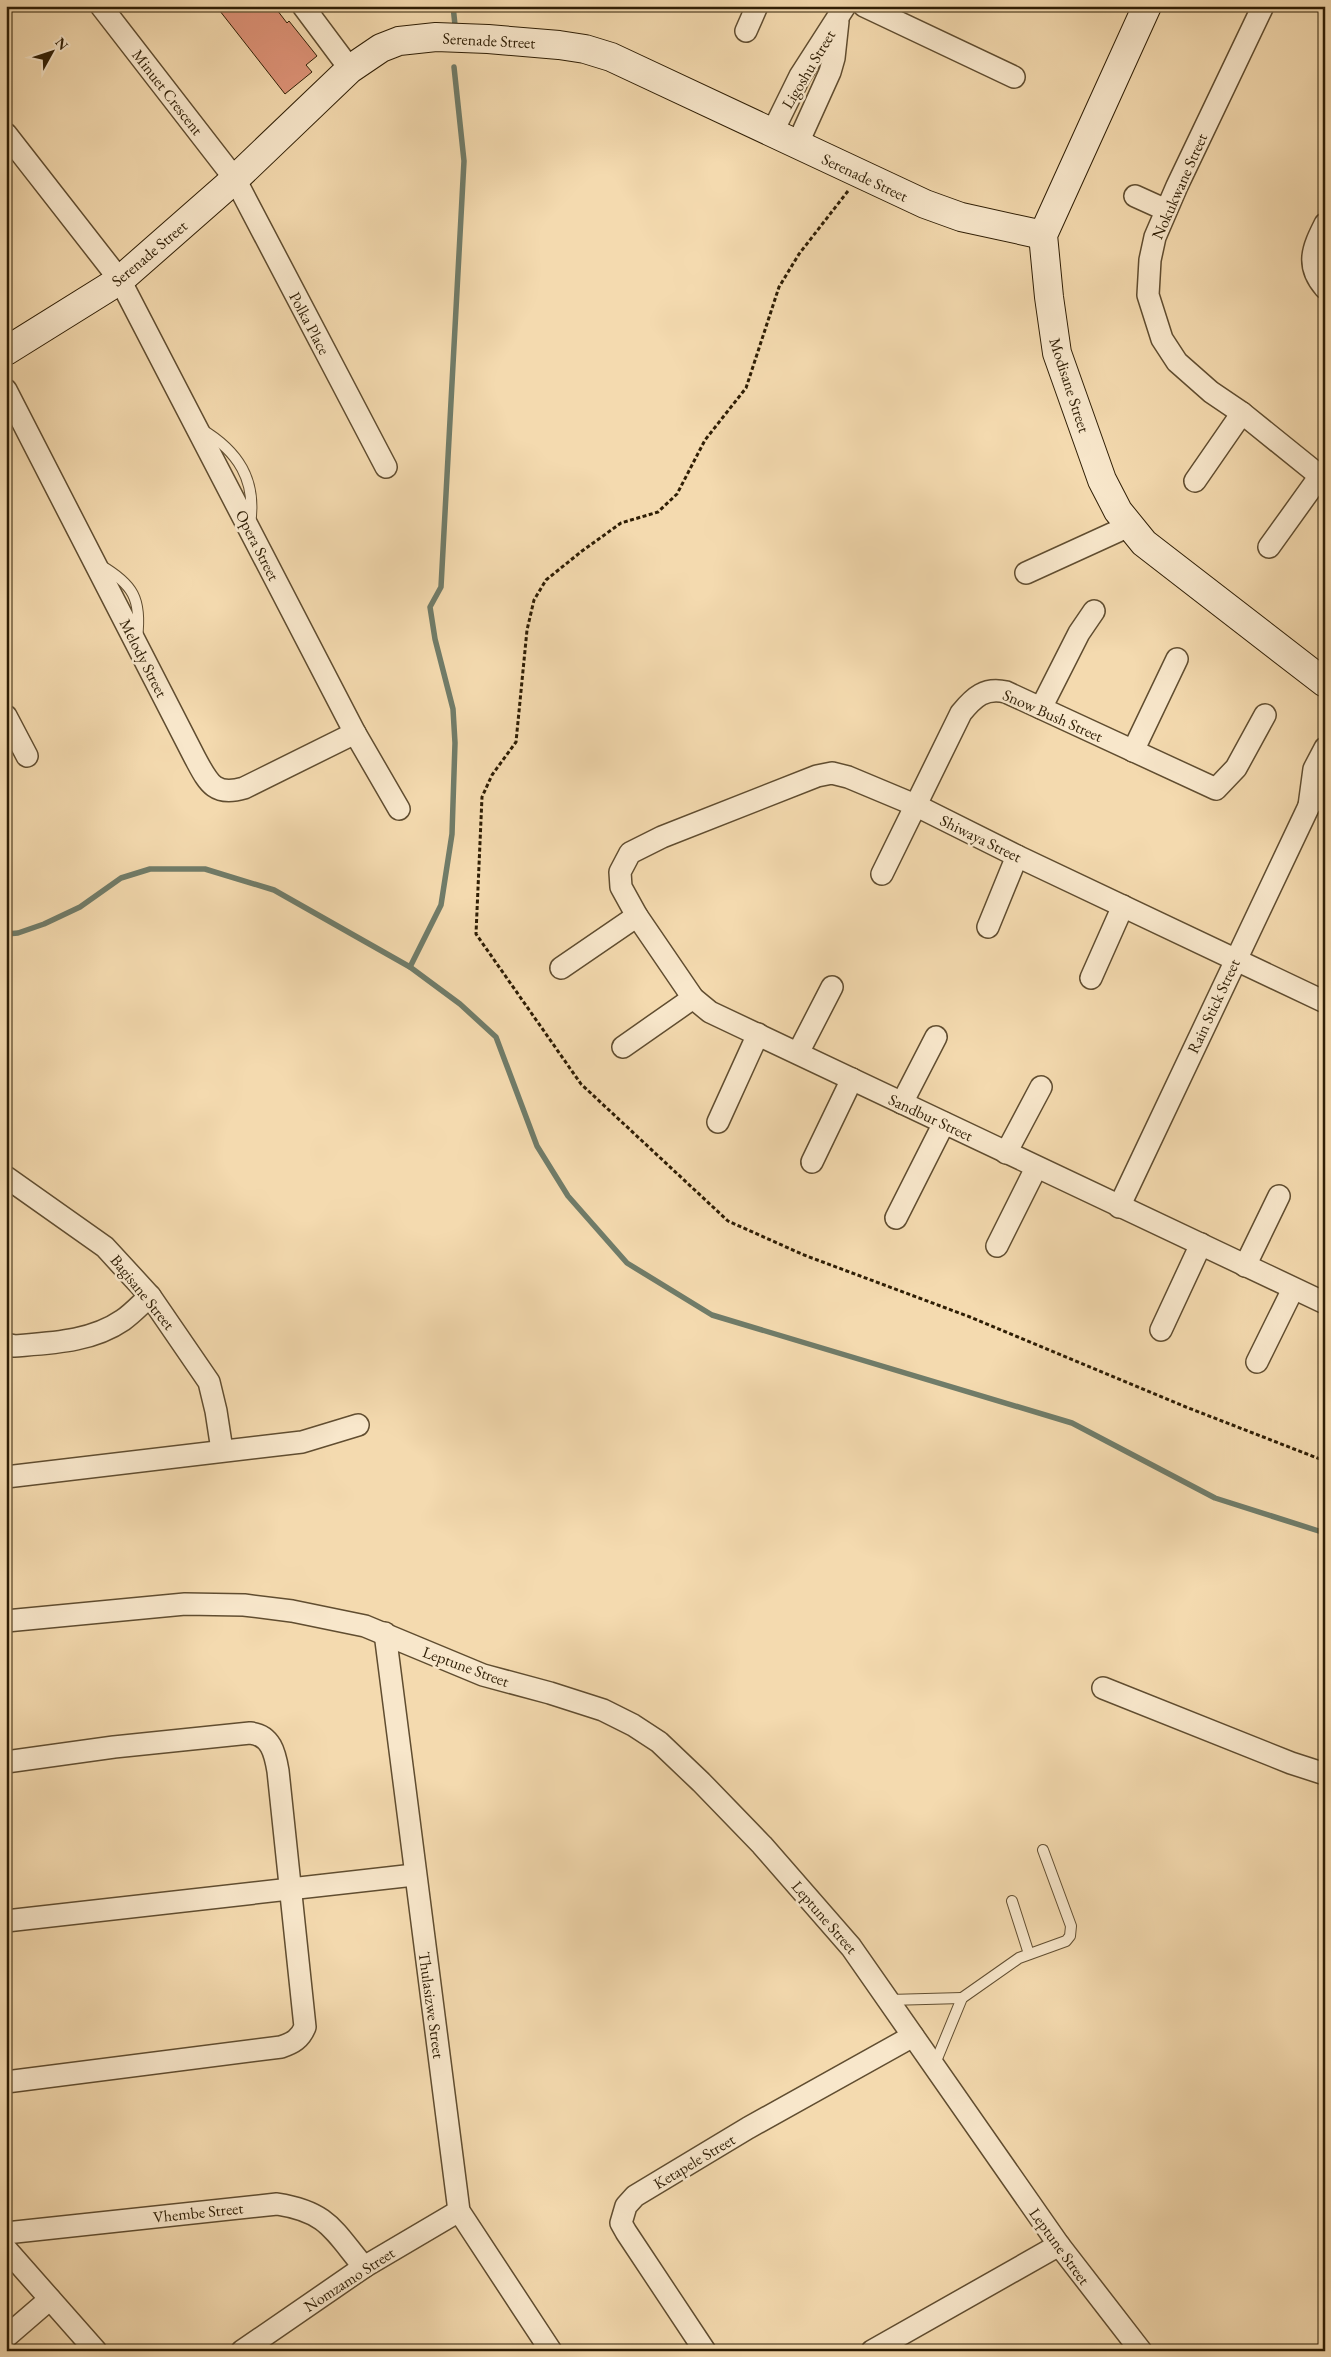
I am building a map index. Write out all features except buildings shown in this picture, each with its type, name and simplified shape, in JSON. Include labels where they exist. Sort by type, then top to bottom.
[{"type":"street","name":"Minuet Crescent","points":[[101,6],[235,179]]},
{"type":"street","points":[[303,6],[350,70]]},
{"type":"street","points":[[746,31],[756,6]]},
{"type":"street","points":[[864,6],[1014,77]]},
{"type":"street","points":[[1043,235],[1147,6]]},
{"type":"street","name":"Nokukwane Street","points":[[1263,6],[1155,237],[1148,279],[1148,296],[1162,339],[1177,362],[1191,376],[1242,413],[1322,478]]},
{"type":"street","points":[[797,145],[830,72],[842,12]]},
{"type":"street","name":"Ligoshu Street","points":[[772,133],[800,76],[842,12]]},
{"type":"street","name":"Serenade Street","points":[[6,351],[120,280],[235,179],[350,70],[381,48],[399,41],[436,37],[488,39],[585,49],[611,57],[925,204],[961,217],[1043,235]]},
{"type":"street","points":[[6,134],[120,280]]},
{"type":"street","name":"Polka Place","points":[[235,179],[386,467]]},
{"type":"street","points":[[1135,196],[1166,210]]},
{"type":"street","points":[[1325,224],[1313,251],[1312,265],[1318,280],[1325,288]]},
{"type":"street","name":"Modisane Street","points":[[1043,235],[1052,324],[1057,353],[1102,480],[1118,511],[1144,543],[1325,683]]},
{"type":"street","name":"Opera Street","points":[[120,280],[355,733],[398,809]]},
{"type":"street","name":"Melody Street","points":[[6,390],[202,771],[218,790],[232,791],[244,788],[355,733]]},
{"type":"street","points":[[1195,480],[1242,413]]},
{"type":"street","points":[[1269,547],[1322,478]]},
{"type":"street","points":[[1026,573],[1130,526]]},
{"type":"street","points":[[1041,708],[1080,633],[1094,611]]},
{"type":"street","points":[[1134,751],[1177,659]]},
{"type":"street","name":"Snow Bush Street","points":[[882,874],[960,713],[971,700],[980,694],[998,690],[1216,789],[1236,768],[1265,715]]},
{"type":"street","points":[[6,716],[27,756]]},
{"type":"street","name":"Rain Stick Street","points":[[1309,806],[1314,769],[1325,748]]},
{"type":"street","name":"Shiwaya Street","points":[[630,853],[662,836],[817,776],[832,773],[848,777],[916,805],[1017,856],[1325,1002]]},
{"type":"street","name":"Rain Stick Street","points":[[1119,1206],[1235,958],[1309,806],[1325,787]]},
{"type":"street","name":"Sandbur Street","points":[[630,853],[619,878],[621,886],[637,916],[693,998],[710,1012],[944,1122],[1036,1168],[1325,1303]]},
{"type":"street","points":[[988,926],[1017,856]]},
{"type":"street","points":[[1091,978],[1123,906]]},
{"type":"street","points":[[561,968],[637,916]]},
{"type":"street","points":[[798,1053],[832,987]]},
{"type":"street","points":[[623,1047],[693,998]]},
{"type":"street","points":[[718,1122],[758,1034]]},
{"type":"street","points":[[902,1103],[936,1037]]},
{"type":"street","points":[[812,1162],[852,1079]]},
{"type":"street","points":[[1006,1153],[1041,1087]]},
{"type":"street","points":[[896,1218],[944,1122]]},
{"type":"street","points":[[997,1246],[1036,1168]]},
{"type":"street","name":"Bagisane Street","points":[[8,1183],[105,1246],[150,1296],[209,1382],[222,1450]]},
{"type":"street","points":[[1245,1266],[1279,1196]]},
{"type":"street","points":[[1161,1330],[1201,1244]]},
{"type":"street","points":[[1256,1362],[1293,1288]]},
{"type":"street","points":[[6,1344],[14,1346],[76,1340],[123,1320],[150,1296]]},
{"type":"street","points":[[6,1477],[302,1442],[358,1425]]},
{"type":"street","name":"Leptune Street","points":[[6,1621],[186,1604],[244,1605],[334,1619],[385,1633],[482,1675],[550,1693],[603,1710],[633,1725],[659,1742],[762,1845],[831,1922],[868,1969],[1058,2245],[1142,2351]]},
{"type":"street","name":"Thulasizwe Street","points":[[385,1633],[414,1875],[459,2210],[551,2351]]},
{"type":"street","points":[[1103,1688],[1291,1763],[1325,1774]]},
{"type":"street","points":[[6,1762],[114,1748],[259,1734],[270,1743],[276,1758],[292,1890],[305,2027],[300,2037],[294,2042],[281,2047],[6,2082]]},
{"type":"street","points":[[6,1921],[414,1875]]},
{"type":"street","name":"Ketapele Street","points":[[705,2351],[621,2223],[626,2206],[635,2196],[748,2128],[913,2036]]},
{"type":"street","name":"Vhembe Street","points":[[6,2233],[277,2204],[300,2208],[325,2220],[364,2267]]},
{"type":"street","name":"Nomzamo Street","points":[[242,2351],[364,2267],[459,2210]]},
{"type":"street","points":[[872,2351],[1058,2245]]},
{"type":"street","points":[[6,2249],[96,2351]]},
{"type":"street","points":[[6,2337],[50,2299]]},
{"type":"lane","points":[[934,2066],[962,1998],[1019,1958],[1066,1941],[1070,1936],[1071,1926],[1043,1850]]},
{"type":"lane","points":[[1012,1901],[1029,1954]]},
{"type":"lane","points":[[889,2000],[962,1998]]},
{"type":"path","points":[[861,175],[799,254],[779,287],[746,388],[704,440],[677,494],[658,512],[621,523],[582,551],[546,580],[534,600],[528,630],[516,742],[492,775],[482,797],[476,934],[581,1084],[728,1221],[804,1255],[970,1316],[1186,1408],[1325,1460]]},
{"type":"waterway","points":[[453,6],[455,25]]},
{"type":"waterway","points":[[410,967],[441,905],[452,834],[455,743],[453,709],[435,639],[430,607],[441,587],[464,161],[454,67]]},
{"type":"waterway","points":[[6,934],[18,933],[44,924],[80,907],[121,878],[150,869],[205,869],[274,890],[410,967],[460,1004],[496,1037],[537,1146],[568,1196],[627,1263],[712,1315],[1072,1423],[1215,1498],[1325,1533]]}]
